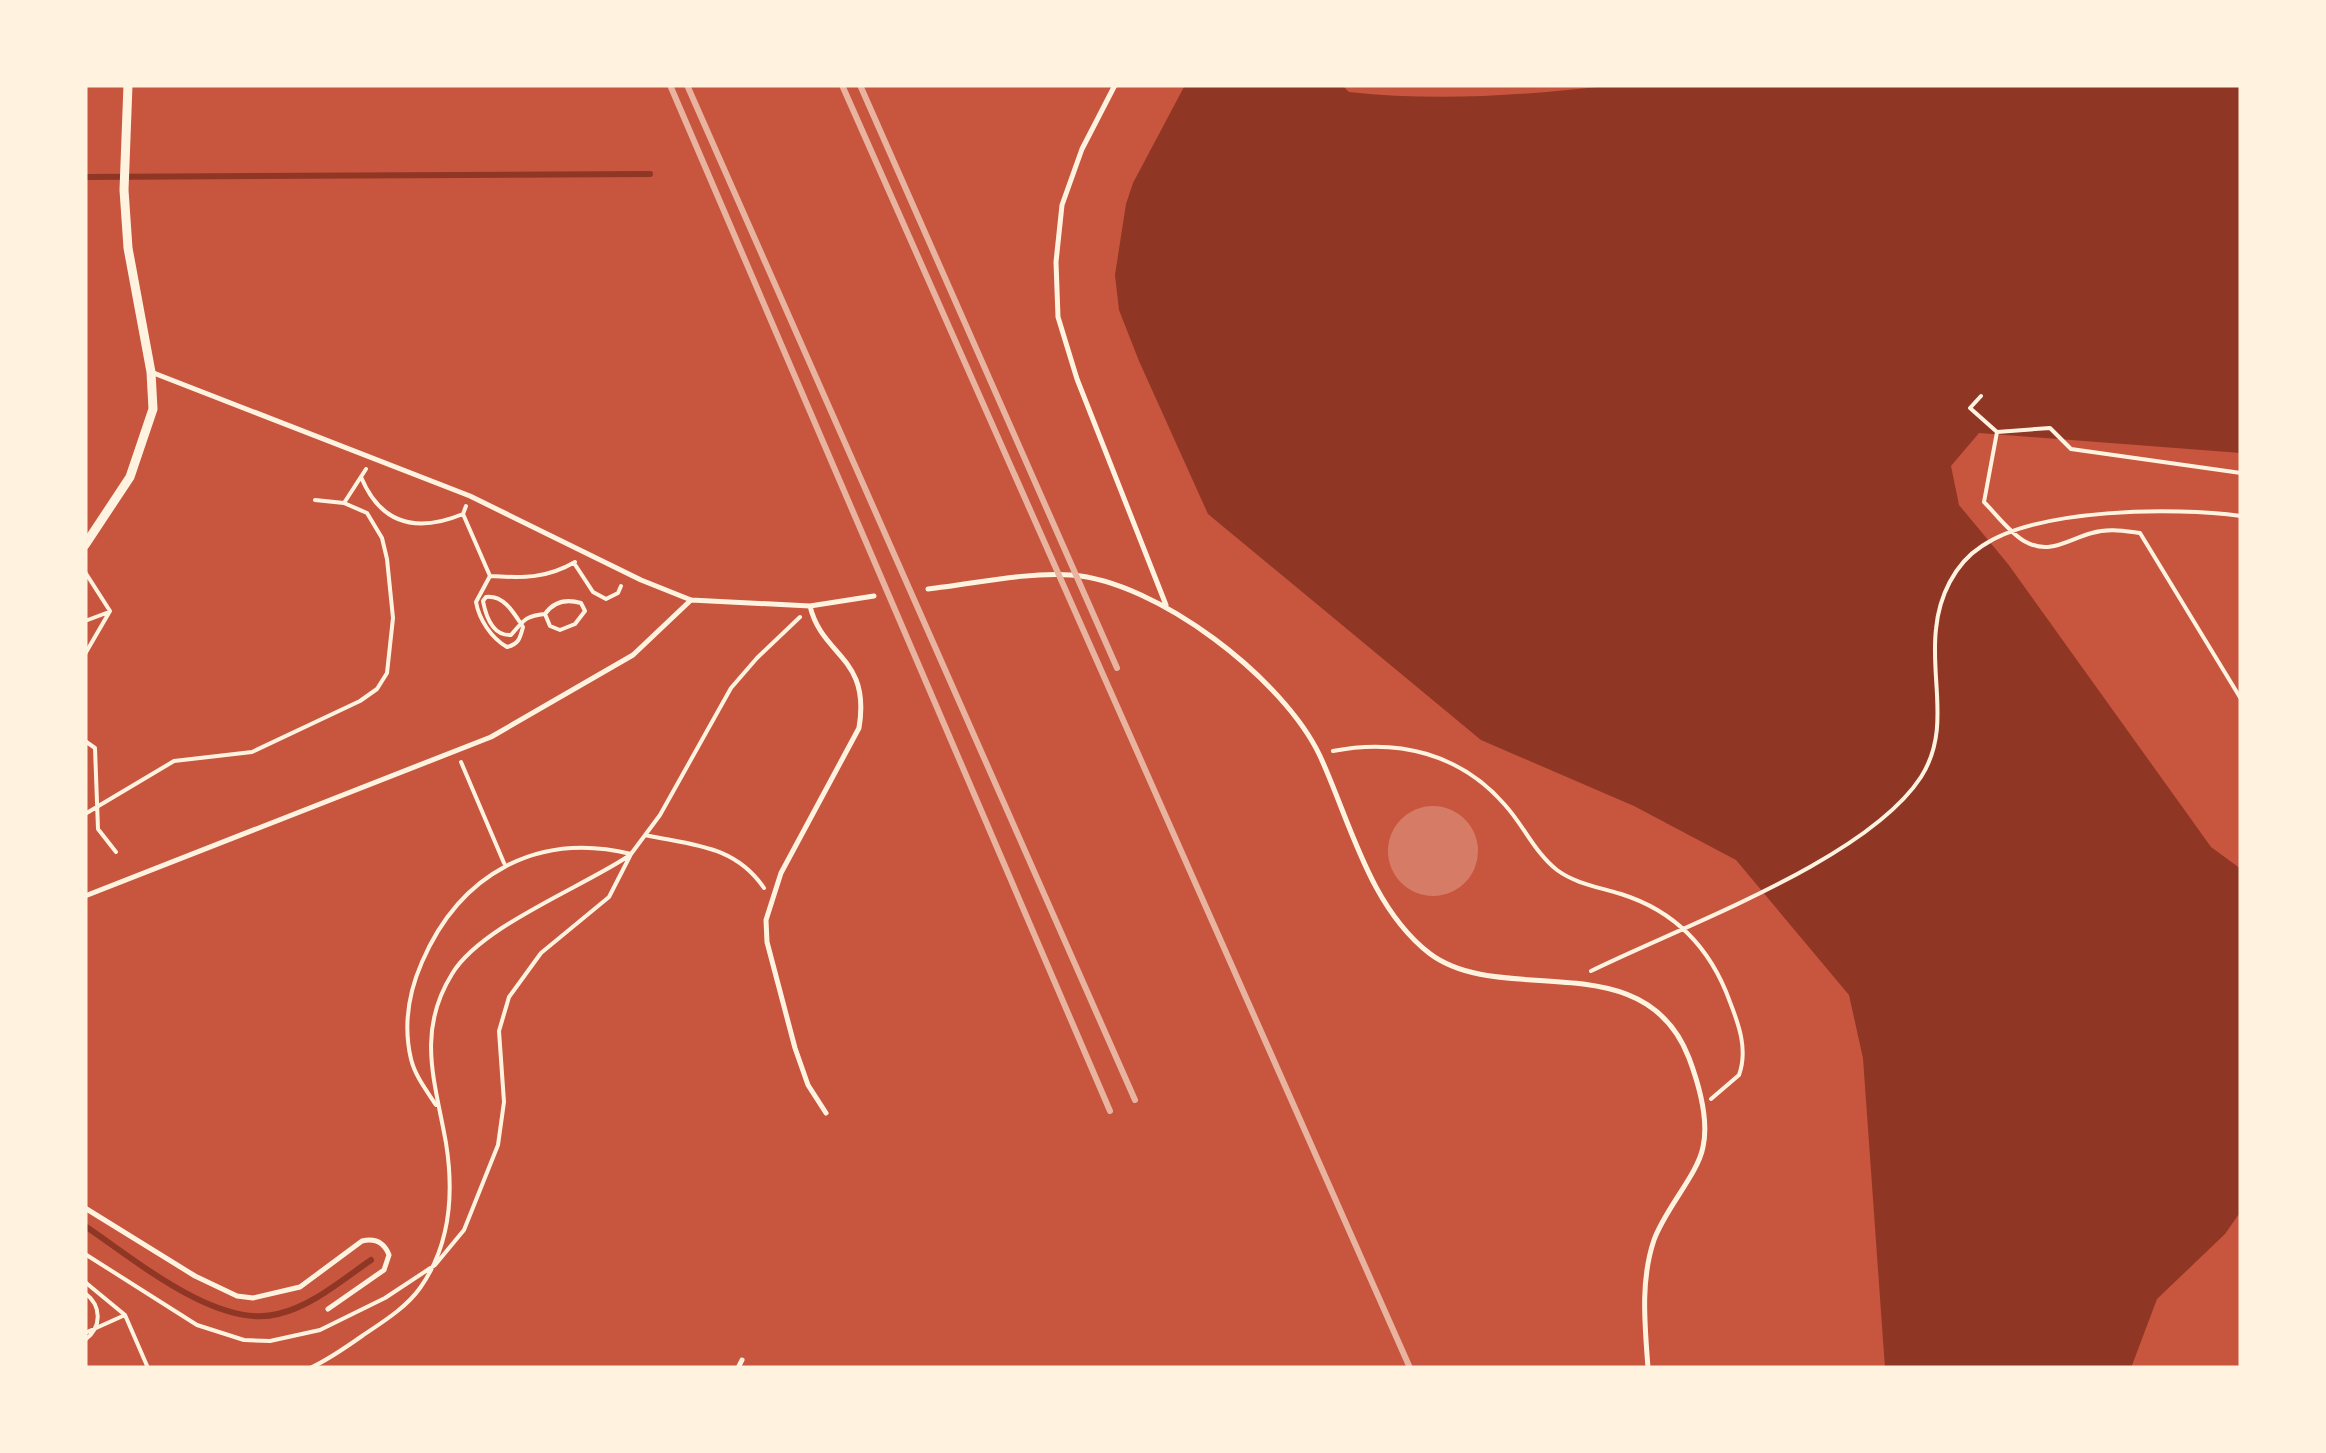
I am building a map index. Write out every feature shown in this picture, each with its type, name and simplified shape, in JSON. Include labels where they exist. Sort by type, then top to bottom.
[{"type":"street","points":[[85,544],[130,477],[153,409],[151,372],[128,248],[124,158],[128,85]]},
{"type":"lane","points":[[1116,85],[1082,148],[1062,206],[1056,262],[1058,317],[1077,379],[1167,608]]},
{"type":"lane","points":[[151,372],[470,496],[626,573],[691,600],[810,606],[874,596]]},
{"type":"lane","points":[[928,590],[1070,575],[1122,585],[1167,608],[1209,636],[1290,708],[1319,754],[1373,879],[1417,943],[1454,967],[1516,978],[1573,980],[1618,991],[1646,1005],[1667,1022],[1689,1058],[1701,1106],[1703,1146],[1695,1167],[1664,1216],[1646,1271],[1648,1368]]},
{"type":"lane","points":[[85,896],[457,753],[536,713],[632,655],[691,600]]},
{"type":"lane","points":[[810,606],[816,624],[851,669],[860,688],[862,708],[859,728],[781,873],[770,901],[767,942],[808,1085],[826,1113]]},
{"type":"lane","points":[[85,1208],[194,1276],[236,1296],[253,1298],[300,1287],[362,1241],[381,1242],[389,1256],[384,1270],[328,1309]]},
{"type":"lane","points":[[738,1368],[742,1360]]},
{"type":"path","points":[[1980,396],[1970,408],[1997,432],[2050,428],[2071,449],[2241,473]]},
{"type":"path","points":[[1997,432],[1984,502],[2020,539],[2036,547],[2062,545],[2089,533],[2108,530],[2140,533],[2241,699]]},
{"type":"path","points":[[344,503],[372,460]]},
{"type":"path","points":[[361,477],[372,501],[402,521],[435,524],[463,514]]},
{"type":"path","points":[[470,496],[463,514],[490,576]]},
{"type":"path","points":[[85,814],[174,760],[252,752],[360,701],[377,689],[387,673],[392,641],[387,558],[372,518],[344,503],[315,500]]},
{"type":"path","points":[[1573,980],[1792,876],[1842,847],[1904,798],[1921,777],[1936,740],[1939,719],[1935,633],[1939,606],[1962,563],[1980,547],[2032,525],[2066,519],[2172,512],[2241,516]]},
{"type":"path","points":[[490,576],[544,576],[574,563],[582,552]]},
{"type":"path","points":[[574,563],[592,592],[606,598],[618,594],[626,573]]},
{"type":"path","points":[[85,572],[110,611]]},
{"type":"path","points":[[490,576],[476,602],[483,621],[507,647],[520,640],[523,627],[519,621],[498,597],[486,597],[486,616],[505,636],[512,635],[519,621],[545,614],[556,603],[581,603],[584,611],[575,624],[560,630],[550,626],[545,614]]},
{"type":"path","points":[[85,1254],[197,1324],[244,1340],[293,1338],[320,1330],[412,1282],[436,1265],[464,1230],[498,1144],[504,1102],[498,1031],[509,997],[541,953],[610,897],[631,854],[660,814],[731,688],[810,606]]},
{"type":"path","points":[[85,621],[110,611]]},
{"type":"path","points":[[85,654],[110,611]]},
{"type":"path","points":[[85,741],[94,748],[100,834],[116,852]]},
{"type":"path","points":[[1319,754],[1354,747],[1390,746],[1445,759],[1487,787],[1507,806],[1555,869],[1591,887],[1638,900],[1689,933],[1718,973],[1743,1048],[1743,1064],[1732,1084],[1701,1106]]},
{"type":"path","points":[[457,753],[505,865]]},
{"type":"path","points":[[645,836],[732,856],[754,875],[770,901]]},
{"type":"path","points":[[439,1110],[411,1058],[406,1016],[412,984],[432,939],[453,908],[482,880],[505,865],[540,853],[600,847],[631,854]]},
{"type":"path","points":[[310,1368],[388,1318],[419,1290],[438,1255],[450,1204],[449,1168],[432,1077],[432,1033],[442,992],[454,970],[495,933],[631,854]]},
{"type":"path","points":[[85,1282],[125,1315],[148,1368]]},
{"type":"path","points":[[85,1293],[94,1301],[99,1320],[96,1330],[85,1337]]},
{"type":"path","points":[[85,1337],[125,1315]]},
{"type":"shaded area","points":[[1185,85],[1342,85],[1349,92],[1450,97],[1616,85],[2241,85],[2241,453],[1979,433],[1951,466],[1959,505],[2008,564],[2211,847],[2241,869],[2241,1211],[2225,1234],[2157,1299],[2131,1368],[1885,1368],[1863,1058],[1849,995],[1736,860],[1634,806],[1481,740],[1208,514],[1119,310],[1115,275],[1133,183]]},
{"type":"building","points":[[1433,806],[1450,809],[1465,819],[1475,834],[1475,868],[1465,883],[1450,893],[1433,896],[1416,893],[1401,883],[1391,868],[1388,851],[1391,834],[1401,819],[1416,809]]},
{"type":"waterway","points":[[85,177],[650,174]]},
{"type":"waterway","points":[[85,1226],[203,1302],[254,1316],[278,1314],[303,1305],[371,1260]]},
{"type":"railway","points":[[670,85],[1110,1111]]},
{"type":"railway","points":[[687,85],[1135,1100]]},
{"type":"railway","points":[[842,85],[1410,1368]]},
{"type":"railway","points":[[860,85],[1117,668]]}]
